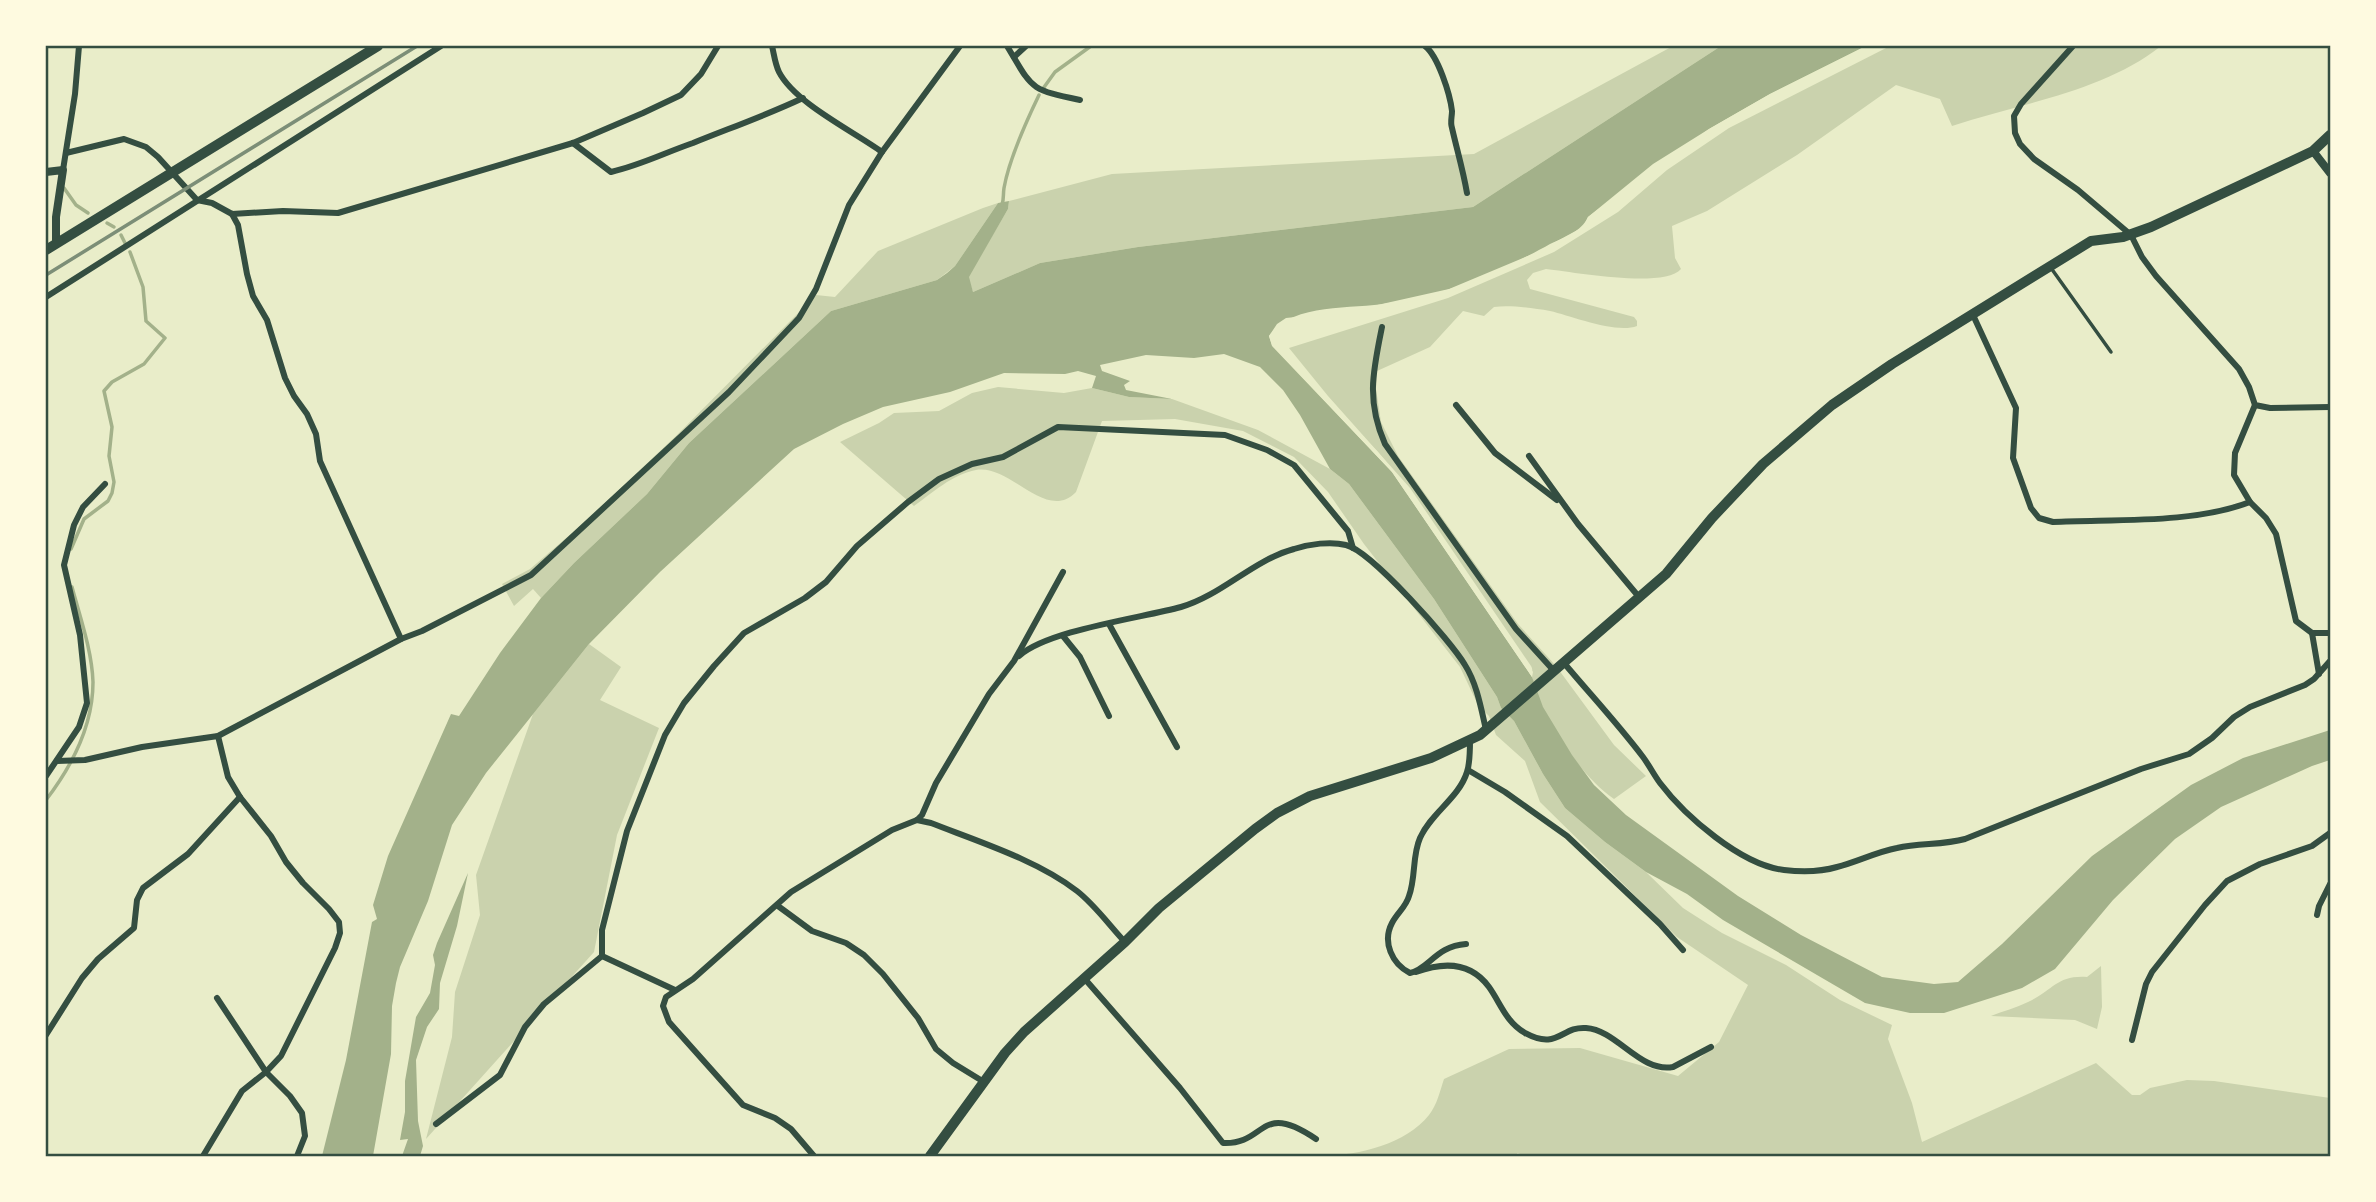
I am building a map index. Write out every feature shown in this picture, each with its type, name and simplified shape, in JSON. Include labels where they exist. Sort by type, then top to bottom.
[{"type":"main road","points":[[46,250],[378,46]]},
{"type":"main road","points":[[930,1157],[1015,1042],[1200,873],[1285,809],[1318,793],[1431,758],[1486,730],[1676,564],[1712,518],[1804,427],[1872,376],[2091,241],[2131,235],[2163,222],[2313,151],[2330,135]]},
{"type":"street","points":[[56,244],[56,217],[75,94],[79,46]]},
{"type":"street","points":[[46,297],[442,46]]},
{"type":"street","points":[[66,153],[124,139],[146,147],[197,200],[212,203],[232,214],[283,211],[338,214],[573,143],[681,95],[701,74],[718,46]]},
{"type":"street","points":[[772,46],[777,69],[785,82],[803,98],[882,152]]},
{"type":"street","points":[[57,761],[218,736],[401,639],[446,620],[531,575],[729,392],[799,318],[816,289],[849,205],[882,152],[960,46]]},
{"type":"street","points":[[1007,46],[1033,87],[1049,94],[1080,100]]},
{"type":"street","points":[[1014,57],[1026,46]]},
{"type":"street","points":[[2073,46],[2021,104],[2014,116],[2015,133],[2020,144],[2034,159],[2078,190],[2131,235],[2156,276],[2239,369],[2255,405],[2233,461],[2234,475],[2250,502],[2266,518],[2276,534],[2294,616],[2300,626],[2312,633],[2330,633]]},
{"type":"street","points":[[1429,47],[1441,72],[1452,110],[1451,125],[1467,193]]},
{"type":"street","points":[[573,143],[611,172],[643,164],[764,117],[803,98]]},
{"type":"street","points":[[2313,151],[2330,173]]},
{"type":"street","points":[[46,172],[63,170]]},
{"type":"street","points":[[232,214],[238,225],[253,296],[267,320],[285,378],[307,414],[316,435],[320,461],[401,639]]},
{"type":"street","points":[[1973,315],[2016,408],[2013,458],[2031,508],[2039,518],[2053,522],[2179,516],[2213,512],[2250,502]]},
{"type":"street","points":[[1382,327],[1373,371],[1373,403],[1378,428],[1385,444],[1516,629],[1555,671]]},
{"type":"street","points":[[1456,405],[1495,453],[1547,491],[1569,511]]},
{"type":"street","points":[[2255,405],[2270,408],[2330,407]]},
{"type":"street","points":[[436,1124],[500,1075],[526,1027],[544,1004],[601,956],[602,930],[627,831],[664,735],[684,703],[744,633],[805,598],[826,582],[857,546],[939,479],[972,464],[1003,457],[1058,428],[1225,435],[1267,450],[1294,465],[1349,531],[1353,548]]},
{"type":"street","points":[[1529,456],[1569,511],[1639,597]]},
{"type":"street","points":[[46,776],[79,727],[87,704],[80,635],[64,565],[74,525],[83,507],[104,484]]},
{"type":"street","points":[[1014,661],[1028,650],[1063,636],[1183,606],[1203,598],[1294,549],[1335,544],[1353,548],[1377,565],[1413,602],[1465,664],[1477,691],[1486,730]]},
{"type":"street","points":[[814,1157],[791,1129],[775,1118],[743,1105],[669,1022],[663,1006],[666,997],[692,979],[795,889],[892,830],[917,820],[922,815],[936,783],[989,694],[1014,661],[1063,572]]},
{"type":"street","points":[[1109,624],[1177,747]]},
{"type":"street","points":[[2312,633],[2319,674]]},
{"type":"street","points":[[1063,636],[1080,657],[1109,716]]},
{"type":"street","points":[[1564,663],[1643,757],[1660,783],[1691,816],[1744,856],[1769,867],[1796,871],[1838,867],[1883,851],[1950,843],[1983,834],[2141,769],[2189,754],[2243,711],[2305,685],[2330,662]]},
{"type":"street","points":[[203,1157],[242,1091],[281,1056],[340,933],[339,922],[286,862],[271,836],[240,797],[228,777],[218,736]]},
{"type":"street","points":[[1470,740],[1468,770],[1454,794],[1421,836],[1410,893],[1390,929],[1388,944],[1394,959],[1410,973],[1438,964],[1470,970],[1488,985],[1505,1016],[1513,1024],[1541,1040],[1558,1039],[1576,1029],[1590,1028],[1649,1062],[1666,1068],[1711,1047]]},
{"type":"street","points":[[1468,770],[1505,792],[1567,836],[1660,924],[1683,950]]},
{"type":"street","points":[[46,1035],[82,978],[98,959],[134,928],[137,900],[143,888],[188,854],[240,797]]},
{"type":"street","points":[[917,820],[931,823],[1023,861],[1067,884],[1090,903],[1125,942]]},
{"type":"street","points":[[2132,1040],[2146,984],[2152,972],[2217,890],[2238,874],[2312,846],[2330,833]]},
{"type":"street","points":[[2318,915],[2319,906],[2330,884]]},
{"type":"street","points":[[778,906],[812,931],[846,943],[864,955],[918,1018],[936,1049],[984,1082]]},
{"type":"street","points":[[1416,972],[1445,948],[1466,944]]},
{"type":"street","points":[[601,956],[675,990]]},
{"type":"street","points":[[1084,978],[1181,1088],[1223,1143],[1237,1144],[1263,1126],[1281,1122],[1301,1128],[1316,1139]]},
{"type":"street","points":[[217,998],[266,1072],[290,1096],[302,1113],[305,1136],[297,1157]]},
{"type":"lane","points":[[2049,265],[2111,352]]},
{"type":"shaded area","points":[[1673,46],[1721,46],[1473,207],[1138,247],[1040,263],[973,292],[968,277],[1008,209],[1009,201],[1112,174],[1474,154]]},
{"type":"shaded area","points":[[1721,46],[1866,46],[1770,94],[1709,129],[1653,164],[1588,217],[1577,230],[1513,263],[1459,286],[1425,296],[1307,312],[1279,325],[1269,336],[1272,346],[1392,472],[1532,677],[1543,707],[1594,785],[1626,815],[1738,896],[1801,935],[1882,977],[1934,984],[1958,982],[2002,944],[2092,856],[2191,785],[2243,758],[2330,730],[2330,760],[2221,807],[2175,839],[2113,900],[2055,969],[2022,988],[1944,1013],[1910,1013],[1865,1003],[1723,920],[1687,894],[1646,872],[1565,808],[1514,721],[1501,708],[1497,697],[1434,599],[1349,484],[1330,469],[1283,390],[1260,367],[1224,354],[1194,358],[1146,355],[1100,365],[1102,371],[1130,381],[1124,385],[1126,390],[1172,399],[1129,397],[1092,388],[1096,376],[1078,371],[1065,374],[1004,373],[950,392],[883,407],[794,449],[660,572],[589,644],[486,773],[452,825],[428,901],[396,983],[392,1006],[391,1054],[373,1156],[322,1156],[346,1060],[372,922],[377,919],[373,905],[388,856],[451,714],[459,716],[500,653],[541,598],[574,563],[647,494],[689,443],[831,311],[937,280],[955,266],[998,203],[1009,201],[1008,209],[969,277],[973,292],[1040,263],[1138,247],[1473,207]]},
{"type":"shaded area","points":[[1890,46],[2161,46],[2114,75],[2088,85],[1952,126],[1940,99],[1896,85],[1797,155],[1707,211],[1672,226],[1675,258],[1681,269],[1671,275],[1638,279],[1546,269],[1533,273],[1527,280],[1530,289],[1634,317],[1637,326],[1618,328],[1522,307],[1494,307],[1484,316],[1463,311],[1430,347],[1377,371],[1376,389],[1381,422],[1398,456],[1518,624],[1556,666],[1614,745],[1646,776],[1614,799],[1592,780],[1565,745],[1538,697],[1531,666],[1410,488],[1289,348],[1448,298],[1554,252],[1618,212],[1667,170],[1729,128]]},
{"type":"shaded area","points":[[998,203],[955,266],[937,280],[831,311],[689,443],[647,494],[541,598],[533,589],[514,606],[502,584],[530,569],[586,521],[677,435],[816,295],[835,297],[878,251]]},
{"type":"shaded area","points":[[998,387],[1064,393],[1092,388],[1129,397],[1172,399],[1258,430],[1330,469],[1349,484],[1434,599],[1497,697],[1501,708],[1514,721],[1565,808],[1646,872],[1683,908],[1722,933],[1786,965],[1840,1000],[1892,1025],[1888,1039],[1912,1103],[1922,1142],[2096,1063],[2132,1095],[2140,1095],[2150,1088],[2187,1080],[2214,1081],[2330,1098],[2330,1156],[1527,1156],[1517,1153],[1518,1156],[1324,1156],[1367,1150],[1408,1134],[1432,1111],[1444,1079],[1509,1049],[1580,1048],[1678,1076],[1719,1042],[1748,985],[1677,937],[1540,802],[1525,761],[1496,735],[1489,716],[1478,705],[1460,667],[1364,544],[1328,492],[1294,457],[1243,431],[1175,419],[1102,421],[1076,492],[1065,500],[1053,501],[1040,497],[1002,475],[989,470],[976,470],[951,480],[914,506],[840,442],[894,413],[939,411],[972,393]]},
{"type":"shaded area","points":[[589,644],[621,667],[600,700],[659,728],[617,835],[594,952],[426,1139],[452,1037],[455,992],[480,915],[476,875],[533,714]]},
{"type":"shaded area","points":[[468,873],[457,926],[440,983],[439,1009],[427,1027],[416,1060],[418,1121],[423,1146],[420,1156],[402,1156],[408,1139],[400,1140],[405,1112],[405,1081],[416,1017],[430,993],[435,965],[433,955],[437,943]]},
{"type":"shaded area","points":[[2101,966],[2102,1007],[2097,1029],[2075,1020],[1991,1016],[2036,998],[2061,981],[2087,977]]},
{"type":"pier","points":[[1870,46],[1772,97],[1668,159],[1709,129],[1770,94]]},
{"type":"pier","points":[[1608,202],[1612,202],[1591,219],[1586,229],[1536,256],[1451,292],[1389,307],[1355,310],[1449,289],[1535,253],[1583,227],[1588,217]]},
{"type":"pier","points":[[1333,313],[1288,321],[1272,336],[1275,344],[1378,452],[1408,488],[1533,672],[1532,677],[1392,472],[1272,345],[1269,336],[1277,324],[1286,318]]},
{"type":"waterway","points":[[1042,90],[1055,72],[1091,46]]},
{"type":"waterway","points":[[1002,205],[1010,165],[1039,95]]},
{"type":"waterway","points":[[64,188],[76,205],[88,213]]},
{"type":"waterway","points":[[107,223],[114,227]]},
{"type":"waterway","points":[[121,235],[125,243]]},
{"type":"waterway","points":[[71,549],[84,519],[108,501],[112,493],[114,482],[109,456],[112,427],[104,391],[112,382],[144,364],[165,338],[146,321],[143,287],[130,252]]},
{"type":"waterway","points":[[46,800],[79,745],[92,698],[90,658],[72,587]]},
{"type":"railway","points":[[46,275],[417,46]]}]
